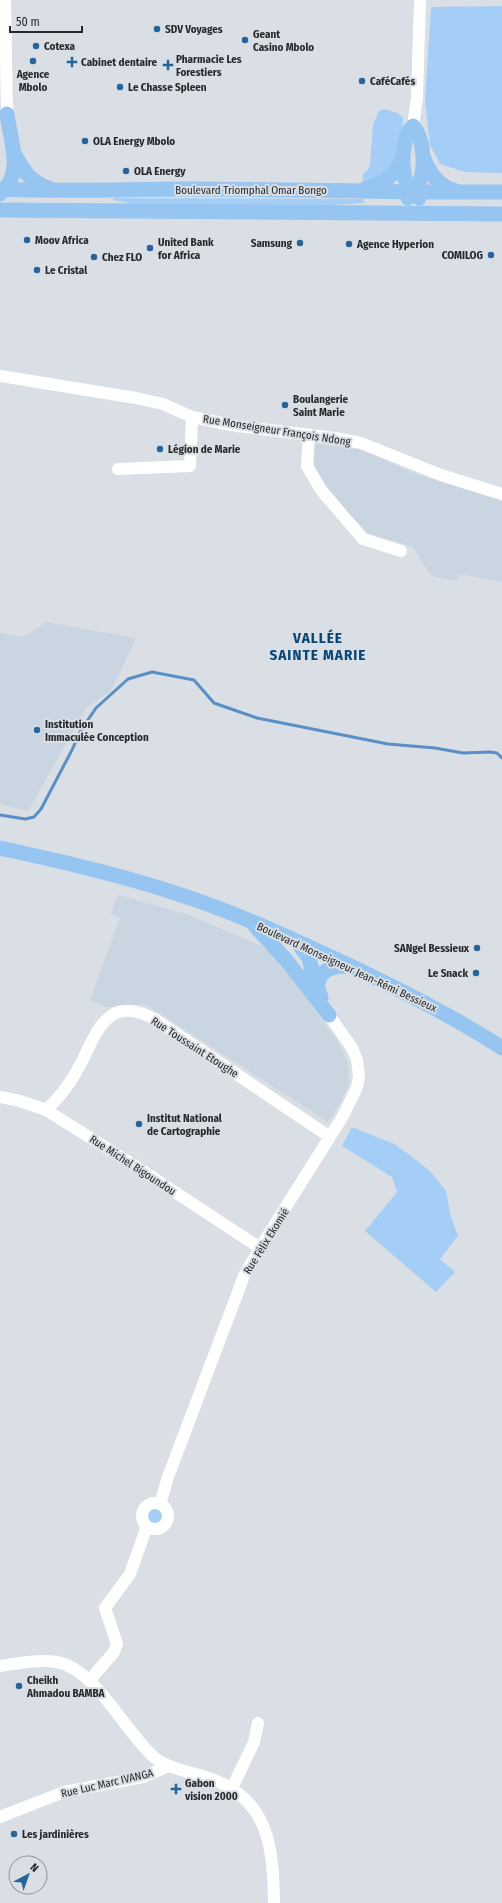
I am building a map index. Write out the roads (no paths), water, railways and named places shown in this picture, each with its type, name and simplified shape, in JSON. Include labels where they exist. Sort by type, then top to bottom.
[{"type":"main road","points":[[0,130],[7,114]]},
{"type":"main road","points":[[7,114],[14,153],[12,177],[1,189],[16,198],[23,200],[37,202],[104,203],[138,211]]},
{"type":"main road","points":[[303,211],[347,206],[397,204],[408,198],[413,193],[420,181],[422,155],[420,137],[413,126],[406,137],[403,160],[406,182],[413,193],[424,202],[438,206],[485,206],[502,209]]},
{"type":"main road","points":[[14,153],[25,173],[31,179],[60,191]]},
{"type":"main road","points":[[422,155],[430,172],[440,184],[463,193]]},
{"type":"main road","points":[[353,191],[381,184],[392,174],[403,160]]},
{"type":"main road","name":"Boulevard Triomphal Omar Bongo","points":[[1,189],[60,191],[194,189],[413,193],[502,192]]},
{"type":"main road","name":"Boulevard Triomphal Omar Bongo","points":[[0,210],[303,211],[502,214]]},
{"type":"main road","name":"Boulevard Monseigneur Jean-Rémi Bessieux","points":[[0,848],[85,868],[181,896],[251,922],[304,947],[350,966],[438,1009],[502,1048]]},
{"type":"main road","points":[[251,922],[273,945],[329,1015]]},
{"type":"main road","points":[[305,984],[299,974],[296,960],[304,947],[309,958],[318,990],[329,1015]]},
{"type":"main road","points":[[318,990],[320,976],[329,968],[350,966]]},
{"type":"street","points":[[5,0],[7,114]]},
{"type":"street","points":[[413,126],[417,97],[420,0]]},
{"type":"street","name":"Rue Monseigneur François Ndong","points":[[0,376],[136,398],[162,404],[192,417],[237,426],[361,443],[441,475],[502,494]]},
{"type":"street","points":[[118,469],[190,466],[192,417]]},
{"type":"street","points":[[309,435],[307,466],[321,490],[364,539],[401,551]]},
{"type":"street","name":"Rue Toussaint Etoughe","points":[[46,1110],[63,1092],[75,1074],[100,1025],[106,1018],[117,1013],[129,1011],[142,1013],[156,1020],[330,1137]]},
{"type":"street","name":"Rue Félix Ekomié","points":[[160,1504],[168,1476],[221,1333],[244,1276],[260,1248],[344,1116],[357,1087],[359,1068],[352,1048],[329,1015]]},
{"type":"street","name":"Rue Michel Bigoundou","points":[[0,1096],[46,1110],[137,1167],[260,1248]]},
{"type":"street","points":[[156,1503],[160,1504],[167,1510],[168,1519],[166,1523],[163,1527],[155,1529],[147,1526],[142,1519],[143,1511],[148,1505],[156,1503]]},
{"type":"street","points":[[89,1681],[114,1652],[117,1644],[106,1616],[105,1608],[130,1574],[147,1526]]},
{"type":"street","points":[[0,1666],[35,1661],[58,1662],[76,1670],[89,1681],[147,1750],[160,1761],[169,1766],[208,1778],[232,1788],[241,1794],[254,1809],[268,1840],[271,1853],[274,1903]]},
{"type":"street","points":[[232,1788],[254,1742],[258,1723]]},
{"type":"street","name":"Rue Luc Marc IVANGA","points":[[0,1817],[64,1792],[143,1777],[169,1766]]},
{"type":"waterway","points":[[0,815],[25,819],[34,817],[41,809],[81,730],[96,708],[128,679],[152,672],[194,680],[214,703],[257,718],[388,744],[435,748],[463,753],[490,752],[497,753],[502,758]]},
{"type":"place","name":"SDV Voyages","points":[[157,29]]},
{"type":"place","name":"Geant Casino Mbolo","points":[[245,40]]},
{"type":"place","name":"Cotexa","points":[[36,46]]},
{"type":"place","name":"Agence Mbolo","points":[[33,61]]},
{"type":"place","name":"Cabinet dentaire","points":[[72,62]]},
{"type":"place","name":"Pharmacie Les Forestiers","points":[[168,65]]},
{"type":"place","name":"CaféCafés","points":[[362,81]]},
{"type":"place","name":"Le Chasse Spleen","points":[[120,87]]},
{"type":"place","name":"OLA Energy Mbolo","points":[[85,141]]},
{"type":"place","name":"OLA Energy","points":[[126,171]]},
{"type":"place","name":"Moov Africa","points":[[27,240]]},
{"type":"place","name":"Samsung","points":[[300,243]]},
{"type":"place","name":"Agence Hyperion","points":[[349,244]]},
{"type":"place","name":"United Bank for Africa","points":[[150,248]]},
{"type":"place","name":"COMILOG","points":[[491,255]]},
{"type":"place","name":"Chez FLO","points":[[94,257]]},
{"type":"place","name":"Le Cristal","points":[[37,270]]},
{"type":"place","name":"Boulangerie Saint Marie","points":[[285,405]]},
{"type":"place","name":"Légion de Marie","points":[[160,449]]},
{"type":"place","name":"Institution Immaculée Conception","points":[[37,730]]},
{"type":"place","name":"SANgel Bessieux","points":[[477,948]]},
{"type":"place","name":"Le Snack","points":[[476,973]]},
{"type":"place","name":"Institut National de Cartographie","points":[[139,1124]]},
{"type":"place","name":"Cheikh Ahmadou BAMBA","points":[[19,1686]]},
{"type":"place","name":"Gabon vision 2000","points":[[176,1789]]},
{"type":"place","name":"Les jardinières","points":[[14,1834]]},
{"type":"district","name":"VALLÉE SAINTE MARIE","points":[[318,646]]}]
